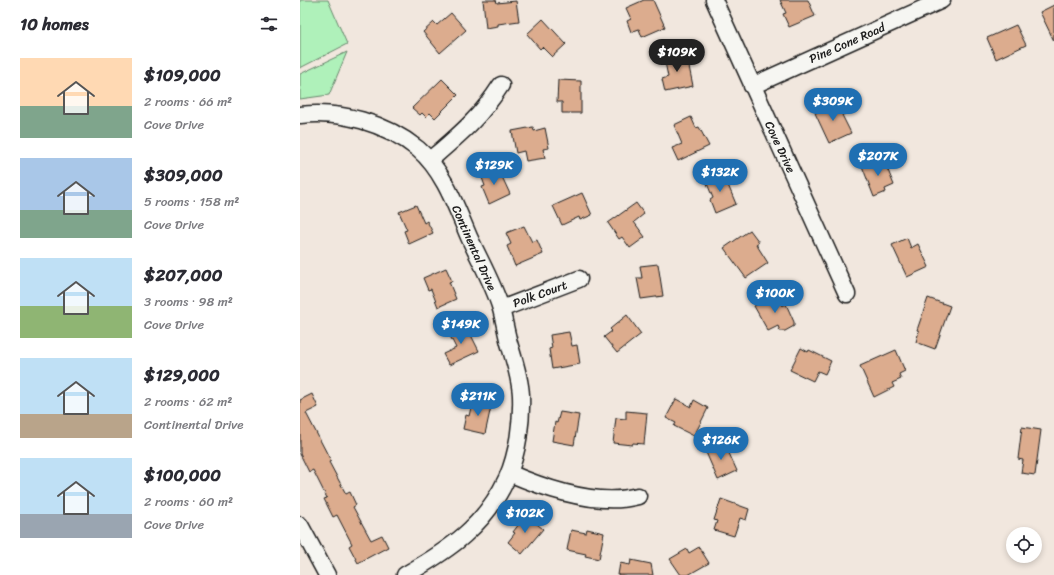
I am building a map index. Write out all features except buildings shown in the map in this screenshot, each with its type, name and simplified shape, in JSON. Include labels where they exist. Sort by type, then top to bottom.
[{"type":"street","name":"Cove Drive","points":[[714,0],[847,294]]},
{"type":"street","name":"Pine Cone Road","points":[[752,86],[942,0]]},
{"type":"street","points":[[430,160],[476,120],[502,85]]},
{"type":"street","name":"Continental Drive","points":[[300,116],[332,114],[380,127],[396,134],[418,149],[430,160],[447,186],[501,308],[518,372],[521,394],[521,416],[518,438],[509,473],[500,491],[484,515],[465,535],[444,552],[405,575]]},
{"type":"street","name":"Polk Court","points":[[501,308],[579,279]]},
{"type":"street","points":[[509,473],[550,489],[584,496],[614,500],[638,496]]},
{"type":"street","points":[[300,525],[327,575]]},
{"type":"green space","points":[[300,0],[328,0],[347,44],[300,68]]},
{"type":"green space","points":[[347,52],[329,95],[300,99],[300,74]]}]
